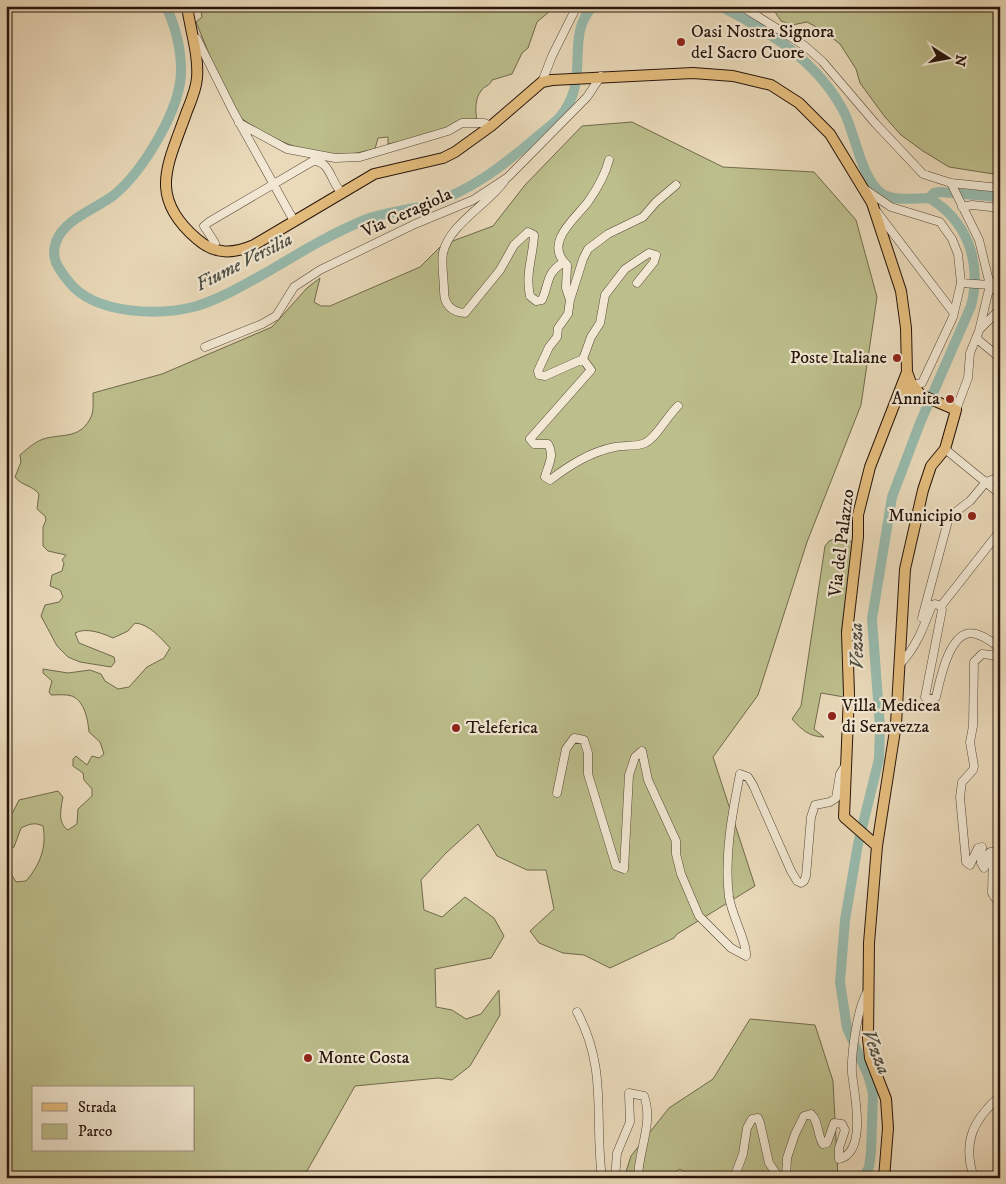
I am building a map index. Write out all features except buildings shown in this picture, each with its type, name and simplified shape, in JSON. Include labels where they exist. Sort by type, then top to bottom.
[{"type":"main road","points":[[187,6],[197,78],[167,173],[166,194],[176,219],[199,241],[222,252],[239,251],[294,222],[374,174],[449,155],[491,126],[547,81]]},
{"type":"main road","name":"Via del Palazzo","points":[[547,81],[601,76],[693,73],[733,76],[771,85],[799,103],[830,134],[866,190],[874,208],[901,292],[906,328],[907,386],[870,467],[858,514],[858,537],[847,632],[849,694],[844,816],[873,843]]},
{"type":"main road","points":[[884,1178],[888,1128],[886,1099],[870,1058],[868,1038],[873,843],[891,763],[900,664],[905,569],[931,466],[945,449],[956,410],[921,395],[908,394],[907,386]]},
{"type":"street","points":[[547,81],[552,56],[577,6]]},
{"type":"street","points":[[741,6],[805,46],[822,62],[915,168],[932,178],[952,185],[1000,188]]},
{"type":"street","points":[[188,18],[206,60],[294,222]]},
{"type":"street","name":"Via Ceragiola","points":[[205,347],[262,324],[276,316],[294,287],[314,273],[416,224],[473,200],[508,177],[587,97],[601,76]]},
{"type":"street","points":[[239,123],[287,149],[335,158],[360,157],[448,131],[462,123],[484,123],[491,126]]},
{"type":"street","points":[[570,300],[566,288],[567,265],[558,248],[562,233],[597,188],[605,175],[609,160]]},
{"type":"street","points":[[215,243],[204,226],[313,161],[321,161],[342,192]]},
{"type":"street","points":[[508,177],[497,192],[474,211],[447,242],[443,254],[444,294],[449,307],[456,312],[465,313],[500,270],[514,245],[528,232],[534,235],[532,254],[528,264],[530,296],[536,301],[542,300],[550,274],[554,268],[564,262]]},
{"type":"street","points":[[637,283],[654,262],[656,255],[649,253],[640,257],[625,269],[605,295],[600,323],[591,337],[583,359],[545,376],[539,375],[538,371],[549,347],[557,337],[558,328],[568,314],[570,300],[583,258],[588,249],[608,234],[643,217],[656,202],[676,185]]},
{"type":"street","points":[[952,185],[979,240],[987,284],[978,335],[970,353],[968,378],[956,410]]},
{"type":"street","points":[[866,190],[891,207],[940,222],[952,238],[958,254],[962,283],[953,317],[922,383],[907,386]]},
{"type":"street","points":[[961,205],[1000,208]]},
{"type":"street","points":[[874,208],[953,312]]},
{"type":"street","points":[[962,283],[987,284],[1000,278]]},
{"type":"street","points":[[987,284],[1000,295]]},
{"type":"street","points":[[978,335],[1000,309]]},
{"type":"street","points":[[978,335],[1000,358]]},
{"type":"street","points":[[583,359],[591,370],[530,439],[534,444],[548,444],[552,450],[552,460],[545,477],[547,479],[550,480],[578,459],[600,451],[644,444],[650,440],[669,414],[678,406]]},
{"type":"street","points":[[945,449],[1000,494]]},
{"type":"street","points":[[922,632],[921,624],[949,517],[970,501],[986,482],[1000,477]]},
{"type":"street","points":[[1000,531],[941,606],[924,697],[929,700],[936,697],[942,670],[957,640],[962,636],[978,634],[1000,648]]},
{"type":"street","points":[[900,664],[907,657],[922,632],[932,605],[938,604],[941,606]]},
{"type":"street","points":[[1000,656],[982,654],[974,662],[970,742],[974,766],[973,770],[962,782],[960,809],[966,862],[970,865],[978,848],[982,847],[984,850],[981,864],[984,868],[990,852],[993,852],[992,893],[995,898],[1000,889]]},
{"type":"street","points":[[557,793],[566,749],[574,738],[584,740],[588,753],[588,774],[616,866],[624,869],[629,775],[635,757],[642,751],[648,780],[676,841],[676,854],[681,874],[699,916],[731,948],[746,956],[746,949],[733,914],[728,885],[730,828],[740,774],[748,777],[753,786],[792,871],[800,883],[804,881],[806,876],[811,817],[815,805],[830,802],[836,798],[840,774],[846,764]]},
{"type":"street","points":[[734,1178],[742,1154],[747,1128],[752,1119],[758,1118],[769,1163],[778,1176],[786,1177],[787,1158],[795,1134],[804,1116],[812,1114],[816,1118],[819,1138],[824,1144],[827,1143],[834,1123],[842,1124],[845,1130],[839,1148],[839,1159],[843,1158],[850,1150],[856,1135],[858,1119],[852,1073],[854,1043],[864,997],[868,990]]},
{"type":"street","points":[[577,1012],[585,1028],[597,1070],[602,1178]]},
{"type":"street","points":[[615,1178],[617,1153],[630,1122],[629,1093],[644,1096],[646,1103],[646,1123],[638,1178]]},
{"type":"street","points":[[974,1178],[970,1165],[970,1134],[985,1109],[1000,1096]]},
{"type":"street","points":[[676,1178],[680,1174],[686,1178]]},
{"type":"green space","points":[[200,6],[556,6],[537,22],[528,48],[522,53],[512,74],[492,80],[481,91],[476,105],[477,120],[428,136],[388,144],[388,137],[378,138],[375,149],[341,155],[314,152],[288,144],[275,139],[241,118],[216,71],[196,22],[202,17]]},
{"type":"green space","points":[[771,6],[1000,6],[1000,175],[949,167],[901,135],[860,83],[856,69],[840,44],[822,30],[807,22],[792,25],[781,21]]},
{"type":"green space","points":[[632,122],[723,167],[814,172],[856,220],[877,297],[861,405],[807,542],[758,695],[713,757],[755,886],[677,934],[674,938],[610,968],[584,955],[563,953],[539,943],[530,931],[554,909],[546,870],[527,870],[497,856],[478,824],[446,853],[421,880],[424,910],[442,917],[465,897],[494,918],[504,936],[491,958],[435,969],[436,1007],[452,1010],[466,1019],[481,1014],[499,990],[500,1015],[470,1066],[452,1080],[438,1078],[355,1086],[303,1178],[6,1178],[6,865],[16,882],[26,881],[39,862],[44,834],[43,826],[37,824],[21,828],[14,847],[6,853],[6,817],[12,814],[19,800],[58,791],[63,797],[62,823],[68,830],[77,824],[78,809],[92,796],[92,789],[84,780],[83,773],[73,766],[73,759],[76,756],[87,765],[92,756],[99,758],[104,754],[100,742],[89,732],[85,712],[80,702],[70,695],[51,695],[49,692],[52,681],[43,673],[43,669],[68,673],[90,670],[101,674],[105,681],[118,689],[129,687],[147,667],[164,658],[170,648],[150,629],[135,623],[128,631],[113,638],[89,631],[75,633],[79,643],[114,657],[115,662],[111,667],[80,662],[68,657],[57,646],[41,616],[45,605],[59,602],[63,597],[60,590],[50,586],[52,575],[62,571],[64,563],[62,560],[66,555],[48,551],[43,546],[43,527],[46,520],[45,516],[37,509],[39,494],[15,477],[21,462],[20,455],[29,447],[47,438],[72,434],[82,429],[92,415],[93,393],[162,374],[272,327],[307,288],[320,278],[314,302],[321,306],[330,306],[420,267],[442,245],[493,226],[525,185],[582,126]]},
{"type":"green space","points":[[837,538],[853,542],[844,697],[821,693],[814,729],[824,737],[819,737],[806,732],[792,719],[801,706],[825,546],[829,541]]},
{"type":"green space","points":[[750,1019],[815,1025],[833,1081],[838,1178],[624,1178],[631,1156],[669,1108],[713,1079]]},
{"type":"waterway","name":"Fiume Versilia","points":[[166,6],[177,37],[181,69],[180,85],[168,120],[159,138],[137,171],[114,195],[81,215],[66,227],[60,234],[54,248],[56,263],[69,282],[80,293],[111,307],[147,312],[182,309],[206,303],[243,286],[341,230],[367,219],[445,199],[472,185],[509,160],[553,124],[569,103],[577,74],[580,32],[584,18],[593,6]]},
{"type":"waterway","name":"Fiume Versilia","points":[[720,6],[774,37],[807,64],[821,79],[834,95],[845,114],[869,178],[881,193],[898,199],[929,198]]},
{"type":"waterway","points":[[929,198],[934,193],[940,192],[1000,197]]},
{"type":"waterway","name":"Vezza","points":[[864,1178],[869,1167],[871,1153],[873,1093],[868,1075],[847,1028],[840,982],[845,920],[858,844],[879,759],[880,727],[872,619],[892,497],[920,423],[971,306],[974,290],[975,274],[969,245],[954,219],[929,198]]},
{"type":"place","name":"Oasi Nostra Signora del Sacro Cuore","points":[[681,42]]},
{"type":"place","name":"Poste Italiane","points":[[897,358]]},
{"type":"place","name":"Annita","points":[[950,399]]},
{"type":"place","name":"Municipio","points":[[972,516]]},
{"type":"place","name":"Villa Medicea di Seravezza","points":[[832,716]]},
{"type":"place","name":"Teleferica","points":[[456,728]]},
{"type":"place","name":"Monte Costa","points":[[308,1058]]}]
